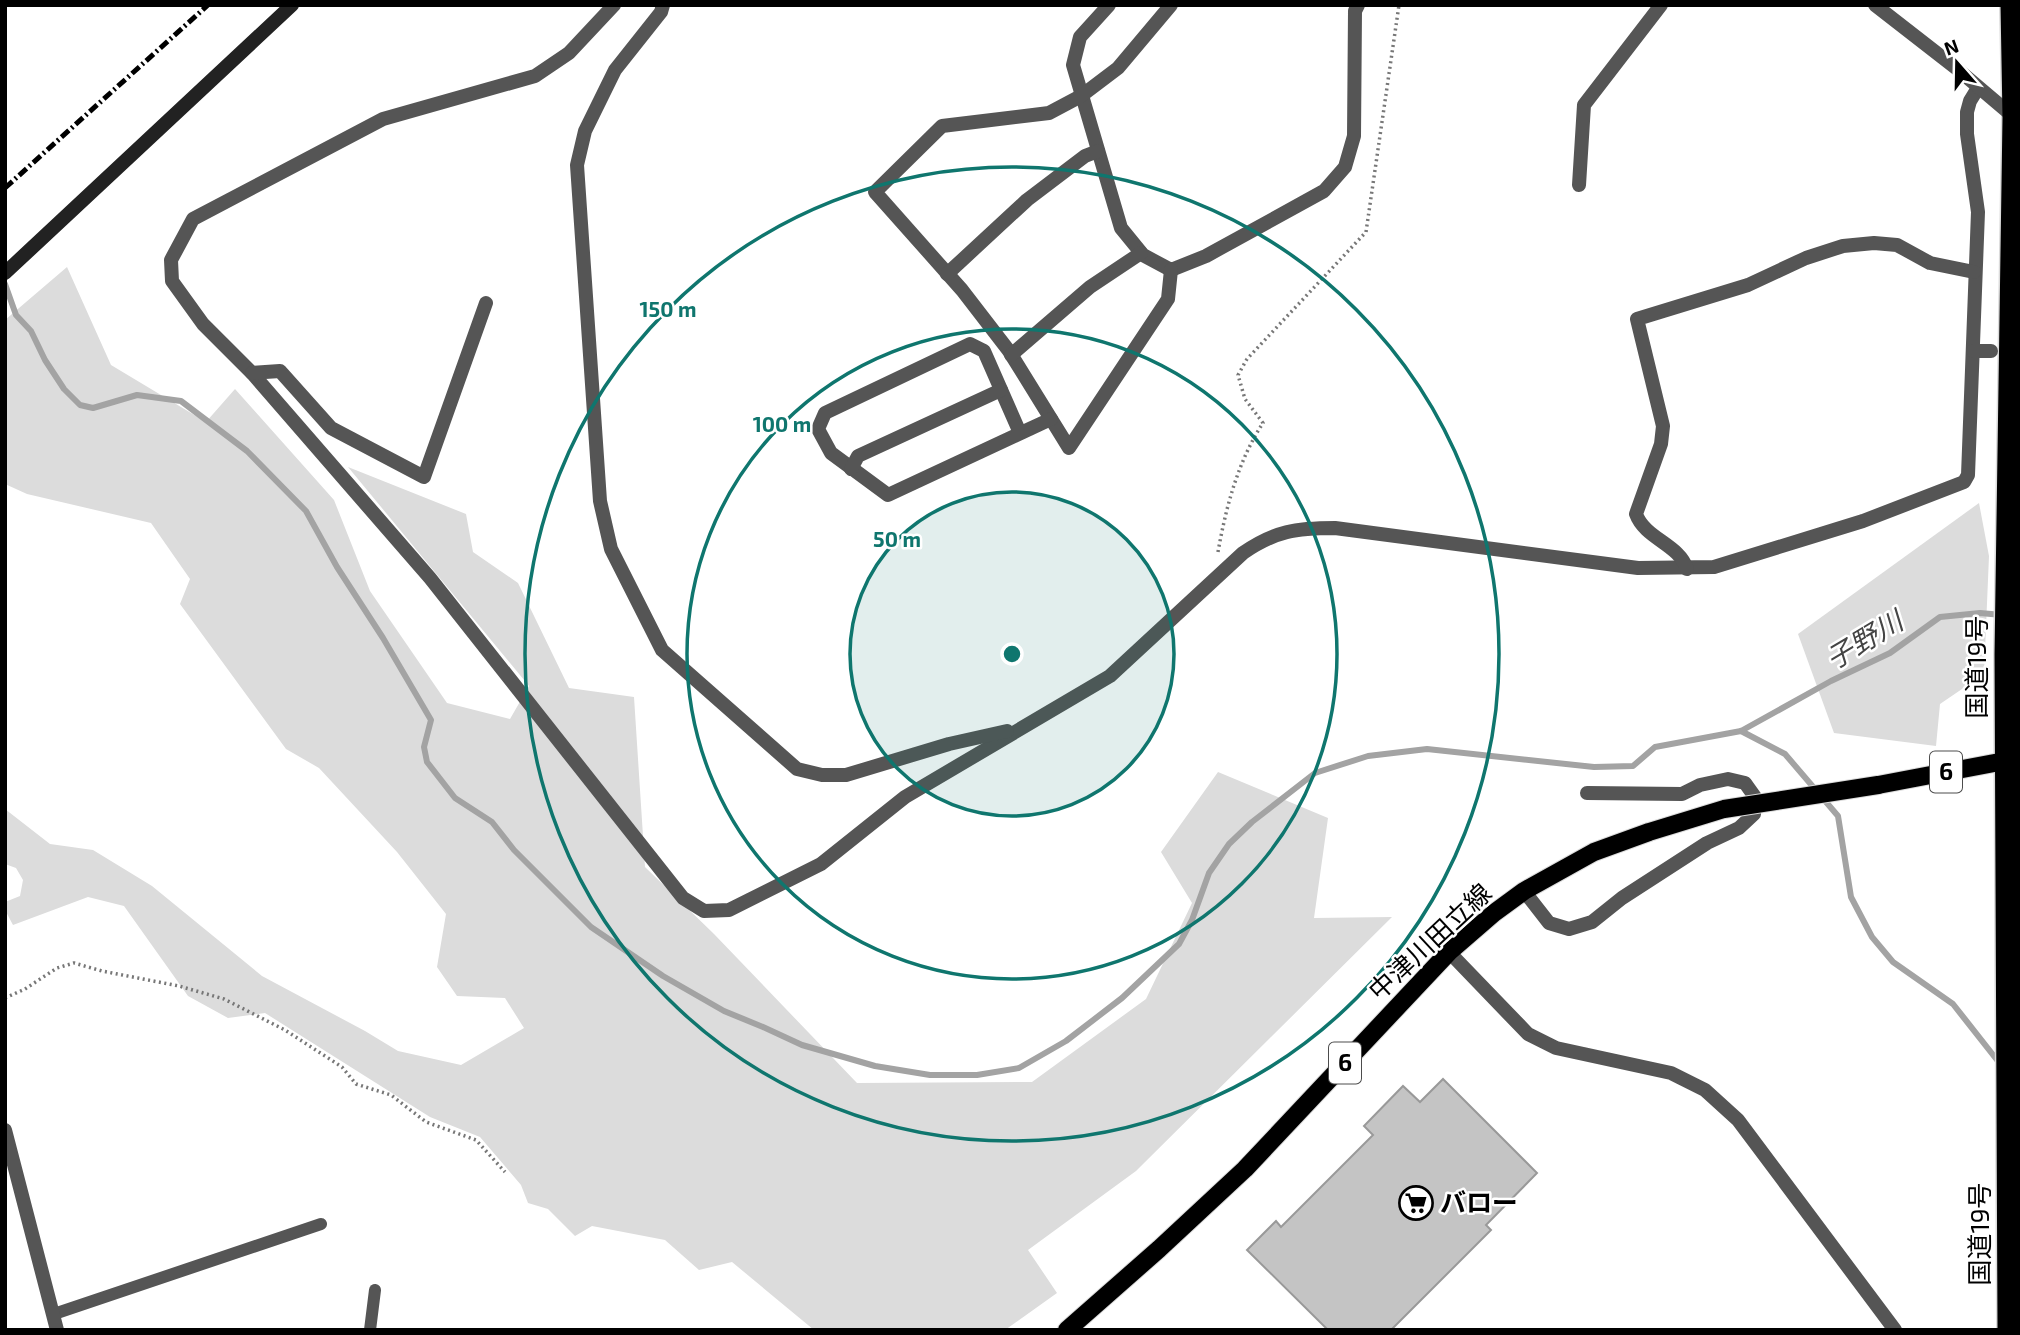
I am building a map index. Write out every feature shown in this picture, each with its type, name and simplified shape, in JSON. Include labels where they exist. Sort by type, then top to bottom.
[{"type":"highway","name":"国道19号","points":[[2008,1330],[2005,995],[2010,761],[2005,654],[2014,118],[2011,5]]},
{"type":"main road","name":"中津川田立線","points":[[1073,1328],[1245,1169],[1449,953],[1494,913],[1524,891],[1594,852],[1724,809],[2010,761]]},
{"type":"street","points":[[5,273],[292,5]]},
{"type":"street","points":[[614,5],[569,53],[535,76],[383,119],[193,219],[171,260],[172,281],[203,324],[253,373],[430,578],[683,898],[704,911],[729,910],[821,864],[905,797],[1110,676],[1243,553],[1259,542],[1286,531],[1335,528],[1639,568],[1687,569],[1714,567],[1788,545],[1863,521],[1964,482],[1968,475],[1978,212],[1966,112],[1978,88]]},
{"type":"street","points":[[663,5],[661,12],[615,70],[585,131],[577,165],[600,501],[611,549],[662,650],[797,769],[822,775],[846,775],[949,744],[1018,728]]},
{"type":"street","points":[[1109,5],[1080,37],[1073,65],[1121,228],[1141,253],[1171,271]]},
{"type":"street","points":[[1171,5],[1118,68],[1081,96],[1049,113],[942,126],[875,191],[947,274],[1011,355],[1069,448],[1168,299],[1171,271]]},
{"type":"street","points":[[1171,271],[1206,256],[1324,191],[1345,167],[1354,136],[1358,5]]},
{"type":"street","points":[[1579,185],[1584,105],[1661,5]]},
{"type":"street","points":[[1875,5],[2014,118]]},
{"type":"street","points":[[947,274],[1027,200],[1085,156],[1098,151]]},
{"type":"street","points":[[1687,569],[1684,559],[1640,524],[1636,514],[1661,444],[1663,426],[1637,319],[1748,285],[1805,258],[1843,246],[1874,243],[1897,245],[1930,263],[1975,272]]},
{"type":"street","points":[[1011,355],[1090,287],[1141,253]]},
{"type":"street","points":[[253,373],[280,371],[331,428],[424,477],[486,303]]},
{"type":"street","points":[[1020,433],[984,351],[970,345],[825,413],[818,429],[831,453],[888,495],[1051,419]]},
{"type":"street","points":[[1973,351],[1991,351]]},
{"type":"street","points":[[851,469],[858,456],[1001,390]]},
{"type":"street","points":[[1524,891],[1549,923],[1569,929],[1592,922],[1622,898],[1707,843],[1739,828],[1754,814],[1755,797],[1745,783],[1728,779],[1700,785],[1682,794],[1587,793]]},
{"type":"street","points":[[1449,953],[1528,1034],[1556,1048],[1671,1073],[1705,1090],[1738,1120],[1895,1330]]},
{"type":"street","points":[[5,1130],[57,1330]]},
{"type":"lane","points":[[54,1314],[321,1224]]},
{"type":"lane","points":[[370,1330],[375,1290]]},
{"type":"path","points":[[1223,574],[1217,551],[1230,497],[1249,444],[1264,423],[1245,399],[1238,375],[1247,359],[1366,232],[1399,5]]},
{"type":"path","points":[[5,998],[25,989],[57,968],[74,963],[224,999],[285,1030],[342,1067],[356,1084],[391,1095],[426,1122],[476,1140],[505,1172]]},
{"type":"shaded area","points":[[67,267],[111,365],[206,422],[235,389],[334,500],[370,591],[447,703],[510,719],[529,686],[348,467],[466,514],[473,552],[518,583],[569,688],[634,697],[645,867],[714,934],[857,1083],[1032,1082],[1146,999],[1192,903],[1161,852],[1218,772],[1328,818],[1314,918],[1392,917],[1136,1171],[1028,1250],[1057,1293],[1005,1330],[814,1330],[732,1262],[699,1270],[665,1240],[592,1226],[575,1236],[548,1209],[528,1203],[521,1185],[480,1137],[430,1117],[265,1013],[228,1018],[188,996],[124,906],[88,897],[13,925],[5,910],[5,902],[20,896],[23,880],[16,868],[5,864],[5,809],[50,844],[93,850],[152,886],[262,976],[398,1051],[461,1065],[524,1028],[505,998],[457,996],[437,967],[446,914],[397,852],[319,768],[286,749],[180,604],[190,579],[151,523],[27,494],[5,484],[5,320]]},
{"type":"shaded area","points":[[1979,503],[1989,556],[1984,674],[1940,704],[1936,746],[1834,733],[1798,634]]},
{"type":"building","points":[[1443,1079],[1537,1173],[1486,1225],[1491,1230],[1391,1330],[1328,1330],[1247,1250],[1276,1221],[1281,1227],[1373,1135],[1364,1126],[1403,1086],[1420,1102]]},
{"type":"waterway","name":"子野川","points":[[5,284],[16,315],[31,331],[45,360],[64,389],[80,405],[93,408],[137,395],[181,401],[247,451],[306,511],[337,567],[431,720],[424,747],[427,762],[455,798],[492,822],[514,850],[591,927],[663,976],[724,1011],[802,1045],[875,1066],[930,1075],[977,1075],[1019,1068],[1066,1041],[1122,998],[1179,944],[1192,920],[1209,873],[1229,844],[1252,822],[1315,773],[1368,756],[1427,749],[1594,767],[1633,766],[1655,747],[1741,731],[1831,681],[1890,653],[1940,617],[1980,613],[2002,615]]},
{"type":"waterway","points":[[1741,731],[1785,754],[1838,816],[1851,897],[1872,937],[1893,962],[1953,1004],[2001,1065]]},
{"type":"railway","points":[[5,188],[208,5]]},
{"type":"place","name":"バロー","points":[[1416,1203]]}]
